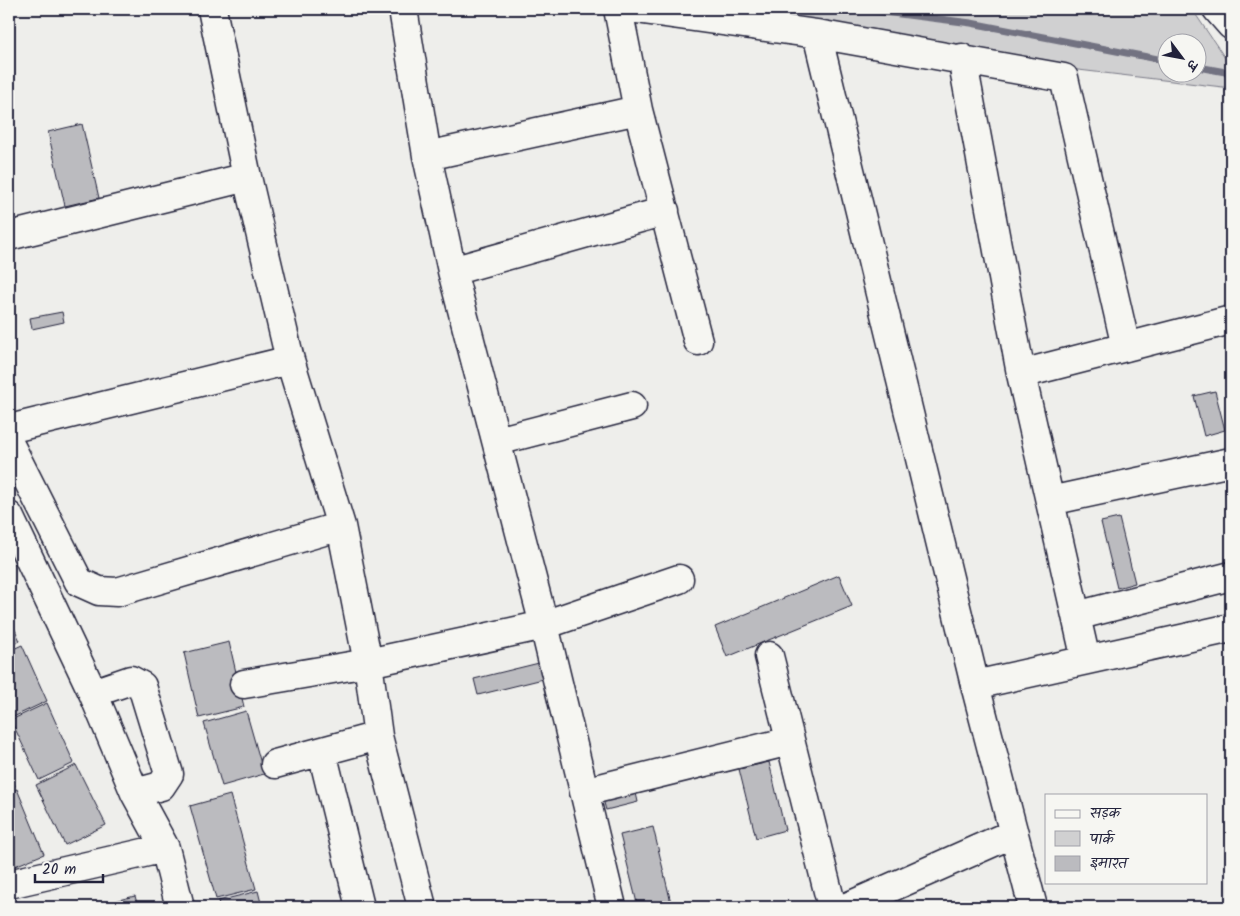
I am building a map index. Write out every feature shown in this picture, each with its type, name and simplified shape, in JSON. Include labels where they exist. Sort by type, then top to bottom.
[{"type":"street","points":[[212,9],[247,178],[290,360],[341,526],[368,663],[378,736],[422,907]]},
{"type":"street","points":[[403,9],[427,156],[452,271],[544,625],[612,907]]},
{"type":"street","points":[[618,9],[638,110],[698,342]]},
{"type":"street","points":[[636,9],[817,34],[962,58],[1064,78],[1126,347]]},
{"type":"street","points":[[1217,9],[1231,26]]},
{"type":"street","points":[[817,34],[975,685],[1033,907]]},
{"type":"street","points":[[962,58],[1021,374],[1086,660]]},
{"type":"street","points":[[427,156],[638,110]]},
{"type":"street","points":[[9,236],[247,178]]},
{"type":"street","points":[[452,271],[665,211]]},
{"type":"street","points":[[1021,374],[1231,320]]},
{"type":"street","points":[[9,429],[290,360]]},
{"type":"street","points":[[497,441],[632,406]]},
{"type":"street","points":[[9,443],[79,582],[99,591],[117,592],[341,526]]},
{"type":"street","points":[[1050,501],[1231,462]]},
{"type":"street","points":[[9,516],[93,693],[135,793],[165,848],[180,907]]},
{"type":"street","points":[[1076,616],[1231,576]]},
{"type":"street","points":[[244,684],[368,663],[544,625],[679,579]]},
{"type":"street","points":[[975,685],[1231,628]]},
{"type":"street","points":[[769,656],[832,907]]},
{"type":"street","points":[[93,693],[131,680],[142,686],[169,774],[161,786],[135,793]]},
{"type":"street","points":[[275,764],[378,736]]},
{"type":"street","points":[[584,792],[790,741]]},
{"type":"street","points":[[322,752],[360,907]]},
{"type":"street","points":[[847,907],[1014,833]]},
{"type":"street","points":[[9,884],[165,848]]},
{"type":"green space","points":[[708,9],[1192,9],[1207,32],[1158,32],[1158,79],[1070,69]]},
{"type":"green space","points":[[1208,33],[1231,67],[1231,88],[1180,82],[1208,82]]},
{"type":"building","points":[[82,124],[99,198],[65,206],[48,132]]},
{"type":"building","points":[[62,312],[64,322],[32,329],[30,318]]},
{"type":"building","points":[[1215,391],[1225,430],[1204,436],[1194,396]]},
{"type":"building","points":[[1119,518],[1135,583],[1117,588],[1101,522]]},
{"type":"building","points":[[839,575],[852,606],[727,657],[715,627]]},
{"type":"building","points":[[9,616],[20,641],[9,646]]},
{"type":"building","points":[[229,642],[244,707],[199,718],[184,653]]},
{"type":"building","points":[[22,645],[47,701],[11,718],[9,712],[9,651]]},
{"type":"building","points":[[539,663],[543,679],[478,695],[474,679]]},
{"type":"building","points":[[47,703],[74,763],[39,780],[11,720]]},
{"type":"building","points":[[246,711],[264,774],[222,786],[204,723]]},
{"type":"building","points":[[769,762],[785,830],[756,838],[739,769]]},
{"type":"building","points":[[76,765],[106,825],[65,845],[36,785]]},
{"type":"building","points":[[9,770],[15,786],[9,788]]},
{"type":"building","points":[[634,784],[638,802],[606,810],[601,792]]},
{"type":"building","points":[[17,789],[44,854],[10,868],[9,792]]},
{"type":"building","points":[[230,795],[256,889],[216,899],[190,806]]},
{"type":"building","points":[[653,827],[672,907],[638,907],[620,835]]},
{"type":"building","points":[[258,891],[262,907],[220,907],[218,901]]},
{"type":"building","points":[[135,896],[138,907],[89,907]]},
{"type":"waterway","points":[[860,9],[971,23],[1158,59]]},
{"type":"waterway","points":[[1208,69],[1231,73]]}]
